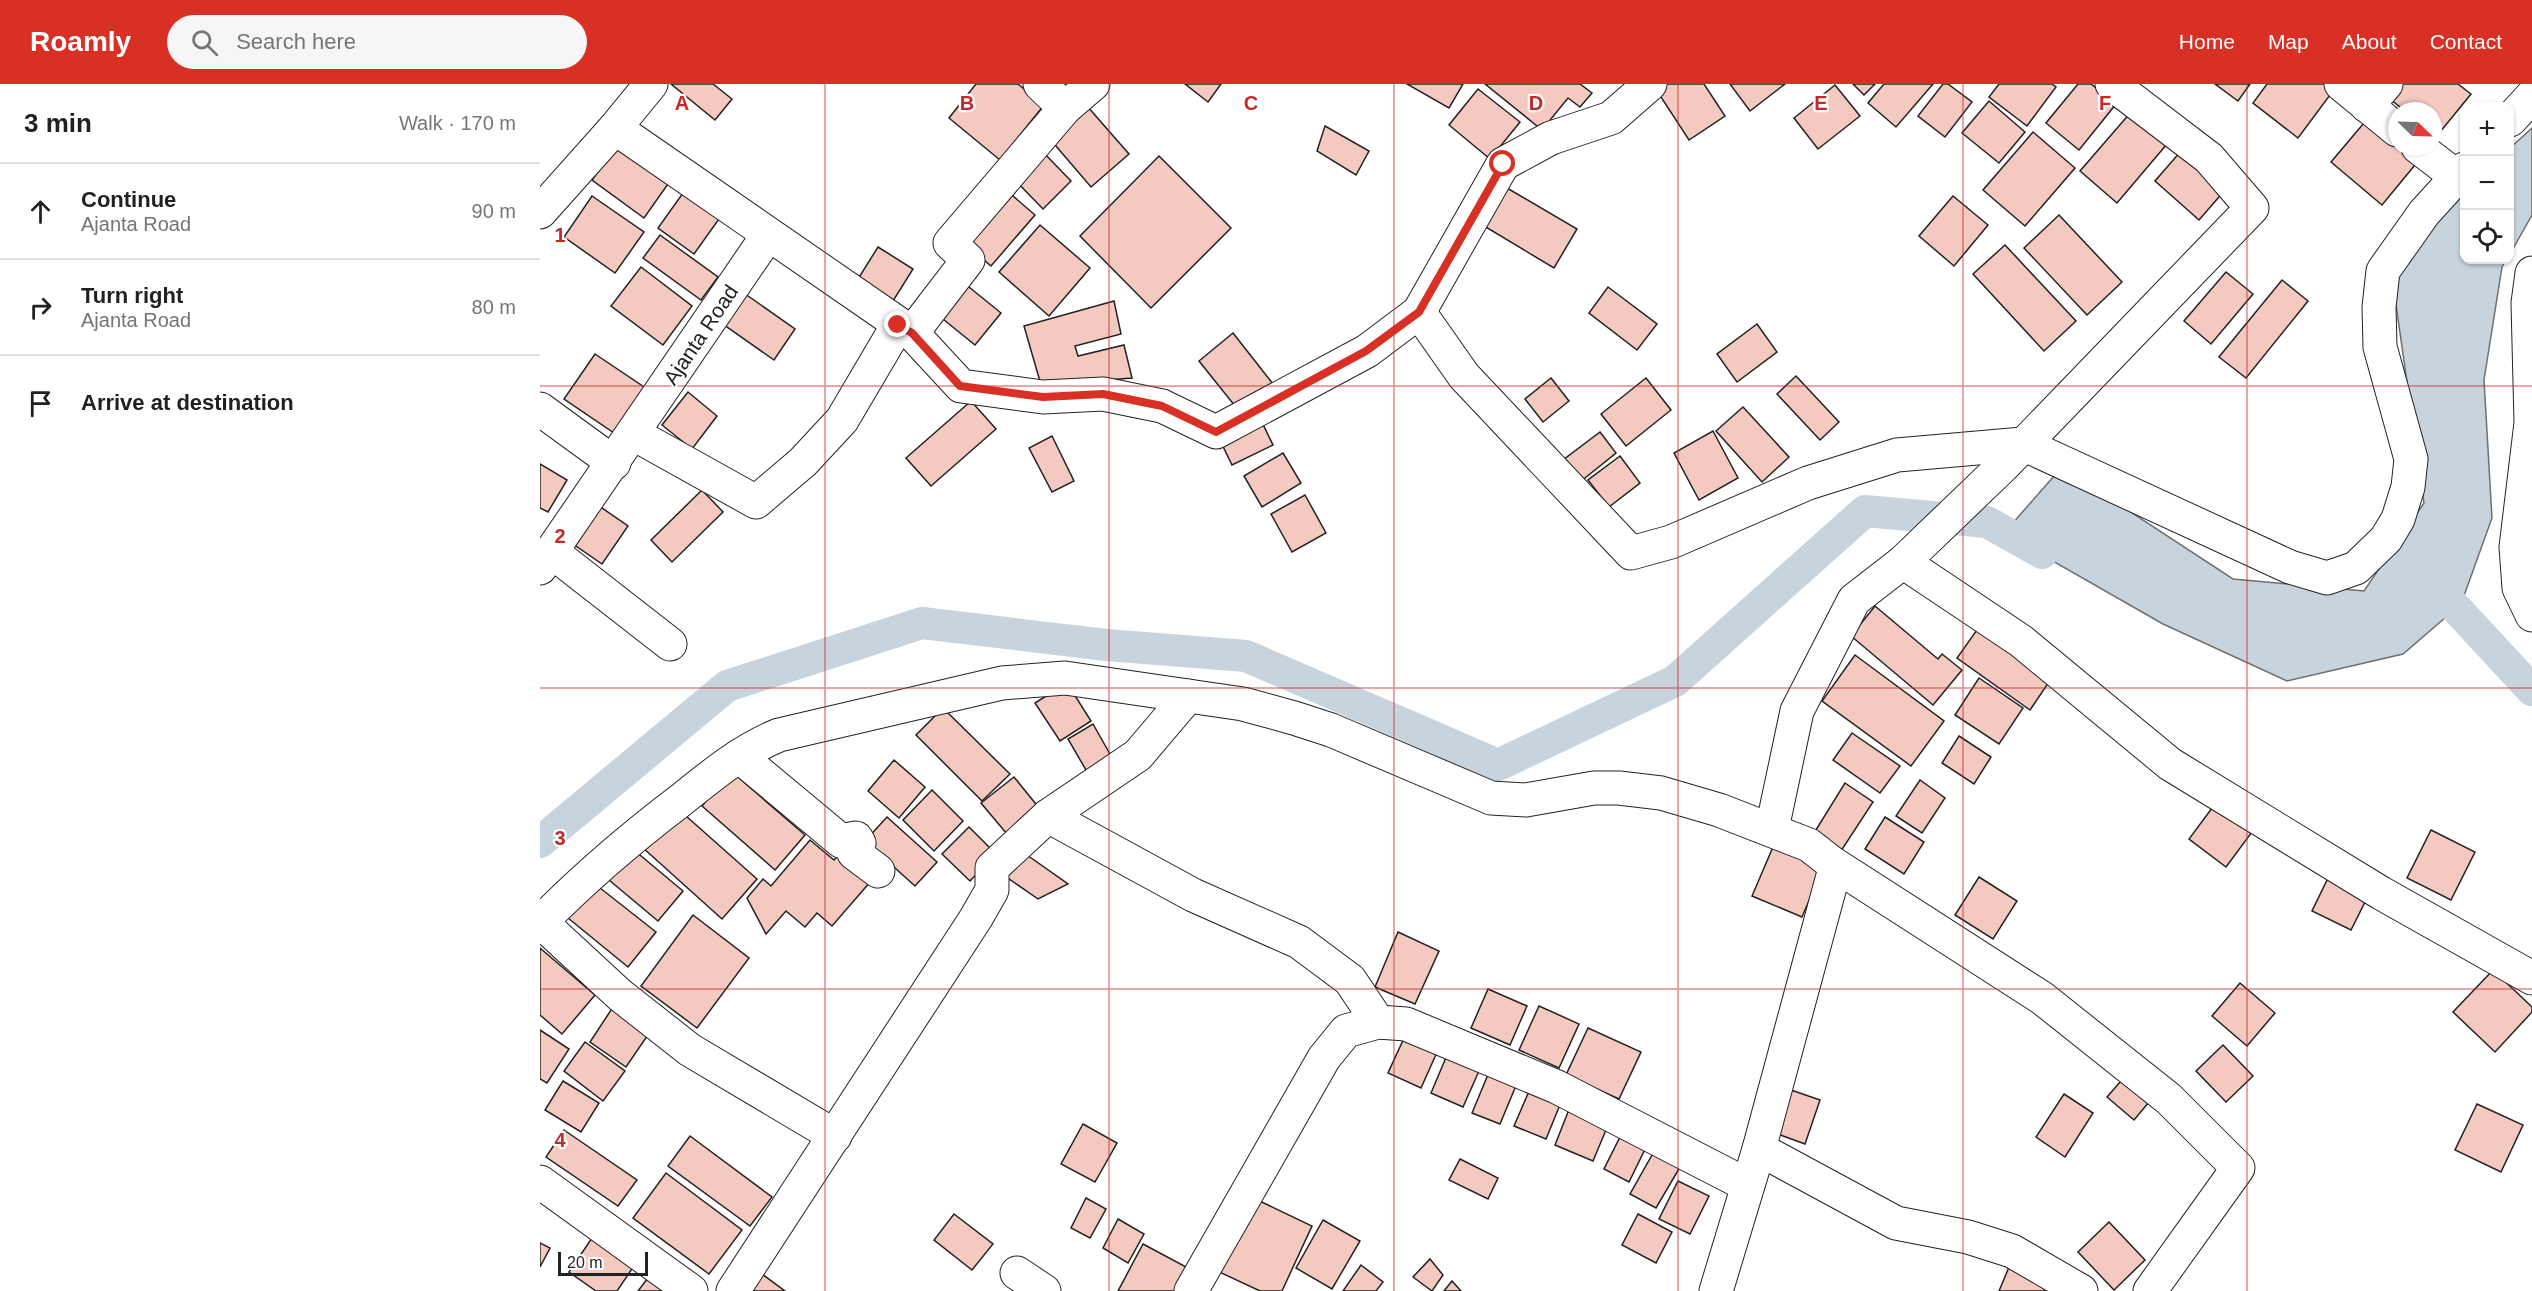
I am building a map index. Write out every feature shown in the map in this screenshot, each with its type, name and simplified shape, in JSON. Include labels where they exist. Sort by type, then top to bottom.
[{"type":"street","points":[[540,212],[651,84]]},
{"type":"street","points":[[1040,84],[1065,108]]},
{"type":"street","points":[[634,435],[756,502],[803,462],[842,420],[905,329],[968,260],[950,243],[1065,108],[1093,84]]},
{"type":"street","points":[[615,128],[905,329],[960,386],[1043,397],[1103,394],[1162,406],[1216,432],[1366,351],[1419,312],[1503,164],[1551,138],[1611,118],[1650,84]]},
{"type":"street","points":[[1772,829],[1797,711],[1854,600],[1903,562],[2013,455],[2252,208],[2210,158],[2112,84]]},
{"type":"street","points":[[2341,84],[2377,95],[2388,114]]},
{"type":"street","points":[[2514,116],[2532,96]]},
{"type":"street","points":[[2433,156],[2460,172]]},
{"type":"street","points":[[1419,312],[1464,376],[1631,553],[1671,543],[1808,483],[1897,455],[2013,455],[2209,527],[2290,567],[2327,578],[2356,568],[2386,539],[2398,519],[2408,487],[2412,459],[2380,347],[2379,307],[2383,271],[2424,213],[2460,174]]},
{"type":"street","name":"Ajanta Road","points":[[546,560],[634,435],[768,235]]},
{"type":"street","points":[[2532,273],[2528,303],[2531,423],[2516,547],[2519,588],[2532,615]]},
{"type":"street","points":[[540,409],[614,463]]},
{"type":"street","points":[[546,560],[670,644]]},
{"type":"street","points":[[1903,562],[2020,641],[2170,764],[2381,893],[2532,978]]},
{"type":"street","points":[[835,1136],[690,1050],[620,995],[540,923],[615,851],[739,756],[779,735],[1002,683],[1065,678],[1243,704],[1331,730],[1491,798],[1526,800],[1594,788],[1619,788],[1660,794],[1719,810],[1809,845],[1832,863],[2042,998],[2169,1099],[2238,1168],[2150,1291]]},
{"type":"street","points":[[734,1291],[976,918],[992,890],[992,868],[1048,816],[1138,755],[1188,696]]},
{"type":"street","points":[[739,756],[841,841],[856,838],[859,843],[855,854],[878,871]]},
{"type":"street","points":[[1048,816],[1193,895],[1299,942],[1350,980],[1378,1022]]},
{"type":"street","points":[[1716,1291],[1759,1149],[1821,926],[1834,872],[1832,863]]},
{"type":"street","points":[[1191,1291],[1324,1058],[1346,1031],[1378,1022],[1406,1024],[1530,1074],[1747,1185]]},
{"type":"street","points":[[1759,1149],[1896,1223],[1968,1237],[2012,1251],[2081,1291]]},
{"type":"street","points":[[540,1182],[691,1291]]},
{"type":"street","points":[[1017,1273],[1044,1291]]},
{"type":"shaded area","points":[[2532,128],[2532,215],[2514,247],[2514,156],[2514,144]]},
{"type":"shaded area","points":[[2460,196],[2460,264],[2504,264],[2484,380],[2492,518],[2461,604],[2403,654],[2287,681],[2163,624],[2004,533],[2062,467],[2233,579],[2364,591],[2424,503],[2391,269]]},
{"type":"building","points":[[671,84],[713,84],[732,99],[715,120]]},
{"type":"building","points":[[976,84],[1018,84],[1044,105],[1000,160],[949,118]]},
{"type":"building","points":[[1185,84],[1221,84],[1208,102]]},
{"type":"building","points":[[1407,84],[1463,84],[1449,108]]},
{"type":"building","points":[[1485,84],[1580,84],[1592,93],[1580,107],[1568,98],[1542,130]]},
{"type":"building","points":[[1667,84],[1704,84],[1725,116],[1689,140],[1657,91]]},
{"type":"building","points":[[1730,84],[1785,84],[1750,111]]},
{"type":"building","points":[[1853,84],[1875,84],[1864,95]]},
{"type":"building","points":[[1884,84],[1933,84],[1896,127],[1868,103]]},
{"type":"building","points":[[1943,84],[1948,84],[1972,102],[1945,137],[1918,116]]},
{"type":"building","points":[[1999,84],[2052,84],[2056,87],[2027,126],[1989,97]]},
{"type":"building","points":[[2078,84],[2091,84],[2116,104],[2079,150],[2046,123]]},
{"type":"building","points":[[2215,84],[2250,84],[2238,101]]},
{"type":"building","points":[[2267,84],[2332,84],[2336,87],[2298,138],[2253,103]]},
{"type":"building","points":[[2402,84],[2458,84],[2471,94],[2464,102],[2460,102],[2460,108],[2442,130],[2442,102],[2394,102],[2390,99]]},
{"type":"building","points":[[1835,85],[1860,116],[1818,149],[1794,118]]},
{"type":"building","points":[[1478,89],[1520,122],[1490,159],[1449,125]]},
{"type":"building","points":[[1989,101],[2025,132],[1999,163],[1962,133]]},
{"type":"building","points":[[1087,106],[1129,154],[1091,187],[1050,139]]},
{"type":"building","points":[[2131,112],[2167,144],[2117,203],[2080,171]]},
{"type":"building","points":[[2369,117],[2388,133],[2388,156],[2414,156],[2419,160],[2382,205],[2331,162]]},
{"type":"building","points":[[1325,126],[1369,151],[1356,175],[1317,151]]},
{"type":"building","points":[[2033,132],[2075,168],[2025,226],[1983,190]]},
{"type":"building","points":[[616,147],[668,184],[644,218],[592,180]]},
{"type":"building","points":[[1040,149],[1071,181],[1043,209],[1012,177]]},
{"type":"building","points":[[2181,151],[2225,190],[2199,220],[2155,181]]},
{"type":"building","points":[[1159,156],[1231,228],[1151,308],[1080,236]]},
{"type":"building","points":[[688,186],[724,212],[694,254],[658,228]]},
{"type":"building","points":[[1507,188],[1577,229],[1554,268],[1484,226]]},
{"type":"building","points":[[1006,190],[1035,215],[991,266],[961,241]]},
{"type":"building","points":[[592,196],[644,232],[615,273],[564,237]]},
{"type":"building","points":[[1953,196],[1988,225],[1954,266],[1919,236]]},
{"type":"building","points":[[2059,215],[2122,282],[2087,315],[2024,248]]},
{"type":"building","points":[[1040,225],[1090,268],[1049,316],[999,272]]},
{"type":"building","points":[[660,235],[718,277],[701,300],[643,258]]},
{"type":"building","points":[[2005,245],[2076,321],[2044,351],[1973,274]]},
{"type":"building","points":[[878,247],[913,269],[893,301],[858,279]]},
{"type":"building","points":[[641,267],[692,306],[663,345],[611,306]]},
{"type":"building","points":[[2226,272],[2253,294],[2211,344],[2184,321]]},
{"type":"building","points":[[2282,280],[2308,301],[2246,378],[2219,357]]},
{"type":"building","points":[[964,283],[1001,313],[975,345],[938,315]]},
{"type":"building","points":[[1608,287],[1657,324],[1637,350],[1589,313]]},
{"type":"building","points":[[741,291],[795,329],[774,360],[720,322]]},
{"type":"building","points":[[1114,301],[1121,334],[1075,346],[1078,356],[1124,345],[1132,378],[1041,385],[1024,326]]},
{"type":"building","points":[[1757,324],[1777,352],[1737,382],[1717,354]]},
{"type":"building","points":[[1233,333],[1273,384],[1239,411],[1199,361]]},
{"type":"building","points":[[595,354],[650,391],[620,437],[564,399]]},
{"type":"building","points":[[1796,376],[1839,422],[1820,440],[1777,394]]},
{"type":"building","points":[[1551,378],[1569,401],[1543,422],[1525,399]]},
{"type":"building","points":[[1646,378],[1671,410],[1626,446],[1601,414]]},
{"type":"building","points":[[688,392],[717,416],[692,449],[662,425]]},
{"type":"building","points":[[971,401],[996,429],[931,486],[906,458]]},
{"type":"building","points":[[1743,407],[1789,457],[1762,482],[1716,431]]},
{"type":"building","points":[[1257,412],[1273,445],[1232,465],[1216,432]]},
{"type":"building","points":[[1713,431],[1738,478],[1699,500],[1674,453]]},
{"type":"building","points":[[1600,432],[1616,453],[1580,482],[1563,460]]},
{"type":"building","points":[[1052,436],[1074,481],[1052,492],[1029,448]]},
{"type":"building","points":[[1283,453],[1301,483],[1262,507],[1244,476]]},
{"type":"building","points":[[1620,456],[1640,483],[1609,507],[1588,480]]},
{"type":"building","points":[[540,464],[567,480],[548,512],[540,508]]},
{"type":"building","points":[[702,490],[723,512],[672,562],[651,540]]},
{"type":"building","points":[[1305,495],[1326,533],[1292,552],[1271,514]]},
{"type":"building","points":[[589,499],[628,526],[602,564],[563,537]]},
{"type":"building","points":[[1875,606],[1938,659],[1942,654],[1962,670],[1933,705],[1851,636]]},
{"type":"building","points":[[1979,627],[2051,679],[2030,710],[1957,658]]},
{"type":"building","points":[[1855,655],[1944,721],[1911,766],[1822,701]]},
{"type":"building","points":[[1979,678],[2023,708],[1999,744],[1955,715]]},
{"type":"building","points":[[1067,683],[1091,721],[1060,741],[1035,703]]},
{"type":"building","points":[[943,708],[1010,774],[982,801],[916,735]]},
{"type":"building","points":[[1093,724],[1115,763],[1090,777],[1068,739]]},
{"type":"building","points":[[1852,733],[1900,766],[1880,793],[1833,760]]},
{"type":"building","points":[[1959,736],[1991,757],[1974,784],[1942,763]]},
{"type":"building","points":[[894,760],[925,787],[899,818],[868,791]]},
{"type":"building","points":[[732,772],[805,835],[775,870],[702,806]]},
{"type":"building","points":[[1014,777],[1044,814],[1012,840],[981,803]]},
{"type":"building","points":[[1920,780],[1945,798],[1922,833],[1896,816]]},
{"type":"building","points":[[1845,783],[1873,802],[1841,851],[1814,833]]},
{"type":"building","points":[[932,790],[963,821],[934,851],[903,820]]},
{"type":"building","points":[[2215,804],[2252,832],[2226,867],[2189,839]]},
{"type":"building","points":[[677,808],[757,879],[722,919],[642,847]]},
{"type":"building","points":[[887,817],[937,862],[915,886],[865,841]]},
{"type":"building","points":[[1885,817],[1924,842],[1904,874],[1865,849]]},
{"type":"building","points":[[969,827],[996,854],[970,881],[942,854]]},
{"type":"building","points":[[2431,830],[2475,852],[2451,900],[2407,878]]},
{"type":"building","points":[[810,840],[834,860],[840,854],[871,881],[832,926],[817,913],[805,927],[786,911],[766,934],[747,898],[763,879],[771,886]]},
{"type":"building","points":[[628,845],[683,891],[658,921],[603,875]]},
{"type":"building","points":[[1773,847],[1823,868],[1802,917],[1752,896]]},
{"type":"building","points":[[1017,848],[1068,884],[1038,899],[999,872]]},
{"type":"building","points":[[2330,874],[2369,894],[2351,930],[2312,911]]},
{"type":"building","points":[[1979,877],[2017,901],[1993,939],[1955,915]]},
{"type":"building","points":[[595,884],[656,932],[628,967],[568,918]]},
{"type":"building","points":[[693,915],[749,958],[697,1028],[641,986]]},
{"type":"building","points":[[1398,932],[1439,951],[1415,1004],[1375,987]]},
{"type":"building","points":[[540,948],[595,995],[562,1034],[540,1015]]},
{"type":"building","points":[[2493,970],[2532,1007],[2532,1012],[2495,1052],[2453,1012]]},
{"type":"building","points":[[2240,983],[2275,1013],[2247,1046],[2212,1016]]},
{"type":"building","points":[[1488,989],[1527,1006],[1510,1045],[1471,1028]]},
{"type":"building","points":[[615,1004],[652,1029],[626,1067],[590,1042]]},
{"type":"building","points":[[1539,1006],[1579,1024],[1559,1068],[1519,1050]]},
{"type":"building","points":[[1588,1028],[1641,1052],[1619,1099],[1566,1075]]},
{"type":"building","points":[[540,1030],[569,1049],[547,1083],[540,1079]]},
{"type":"building","points":[[1405,1036],[1438,1050],[1421,1088],[1388,1073]]},
{"type":"building","points":[[585,1042],[625,1071],[603,1101],[564,1071]]},
{"type":"building","points":[[2223,1045],[2253,1076],[2226,1102],[2196,1071]]},
{"type":"building","points":[[1450,1048],[1483,1062],[1463,1107],[1431,1093]]},
{"type":"building","points":[[1492,1065],[1520,1076],[1500,1124],[1472,1113]]},
{"type":"building","points":[[2128,1073],[2154,1096],[2134,1120],[2107,1097]]},
{"type":"building","points":[[563,1081],[599,1103],[581,1132],[545,1110]]},
{"type":"building","points":[[1533,1082],[1564,1095],[1546,1139],[1514,1126]]},
{"type":"building","points":[[1791,1090],[1820,1100],[1805,1144],[1775,1133]]},
{"type":"building","points":[[2064,1094],[2093,1113],[2065,1157],[2036,1137]]},
{"type":"building","points":[[1572,1102],[1611,1118],[1593,1161],[1555,1145]]},
{"type":"building","points":[[2477,1104],[2523,1125],[2501,1172],[2455,1150]]},
{"type":"building","points":[[1083,1124],[1117,1143],[1095,1182],[1061,1164]]},
{"type":"building","points":[[1624,1129],[1649,1141],[1629,1182],[1604,1169]]},
{"type":"building","points":[[564,1130],[637,1180],[618,1206],[546,1157]]},
{"type":"building","points":[[690,1136],[772,1197],[750,1226],[668,1166]]},
{"type":"building","points":[[1656,1148],[1683,1162],[1656,1208],[1630,1194]]},
{"type":"building","points":[[1460,1159],[1498,1178],[1488,1199],[1449,1180]]},
{"type":"building","points":[[666,1173],[742,1230],[709,1274],[633,1218]]},
{"type":"building","points":[[1678,1181],[1709,1196],[1690,1234],[1659,1219]]},
{"type":"building","points":[[1249,1196],[1312,1226],[1282,1291],[1260,1291],[1215,1270]]},
{"type":"building","points":[[1086,1198],[1106,1209],[1090,1238],[1071,1228]]},
{"type":"building","points":[[954,1214],[993,1244],[972,1270],[934,1240]]},
{"type":"building","points":[[1638,1214],[1672,1232],[1656,1263],[1622,1245]]},
{"type":"building","points":[[1118,1219],[1144,1234],[1128,1263],[1103,1248]]},
{"type":"building","points":[[1323,1220],[1360,1241],[1332,1289],[1296,1268]]},
{"type":"building","points":[[2109,1222],[2145,1260],[2114,1290],[2078,1252]]},
{"type":"building","points":[[598,1229],[640,1257],[617,1291],[596,1291],[569,1272]]},
{"type":"building","points":[[540,1243],[550,1248],[540,1267]]},
{"type":"building","points":[[1143,1244],[1188,1268],[1176,1291],[1118,1291]]},
{"type":"building","points":[[1430,1259],[1443,1275],[1432,1291],[1413,1277]]},
{"type":"building","points":[[2012,1260],[2050,1276],[2044,1291],[1999,1291]]},
{"type":"building","points":[[1361,1265],[1383,1282],[1376,1291],[1343,1291]]},
{"type":"building","points":[[758,1271],[785,1291],[743,1291]]},
{"type":"building","points":[[651,1274],[675,1291],[638,1291]]},
{"type":"building","points":[[1452,1281],[1461,1291],[1444,1291]]},
{"type":"waterway","points":[[540,842],[727,686],[922,623],[1106,645],[1246,656],[1498,765],[1675,681],[1865,511],[1987,522],[2042,553]]},
{"type":"waterway","points":[[2428,578],[2532,690]]},
{"type":"route","points":[[898,325],[912,333],[960,386],[1043,397],[1103,394],[1162,406],[1216,432],[1300,389],[1366,351],[1419,312],[1454,246],[1503,164]]}]
